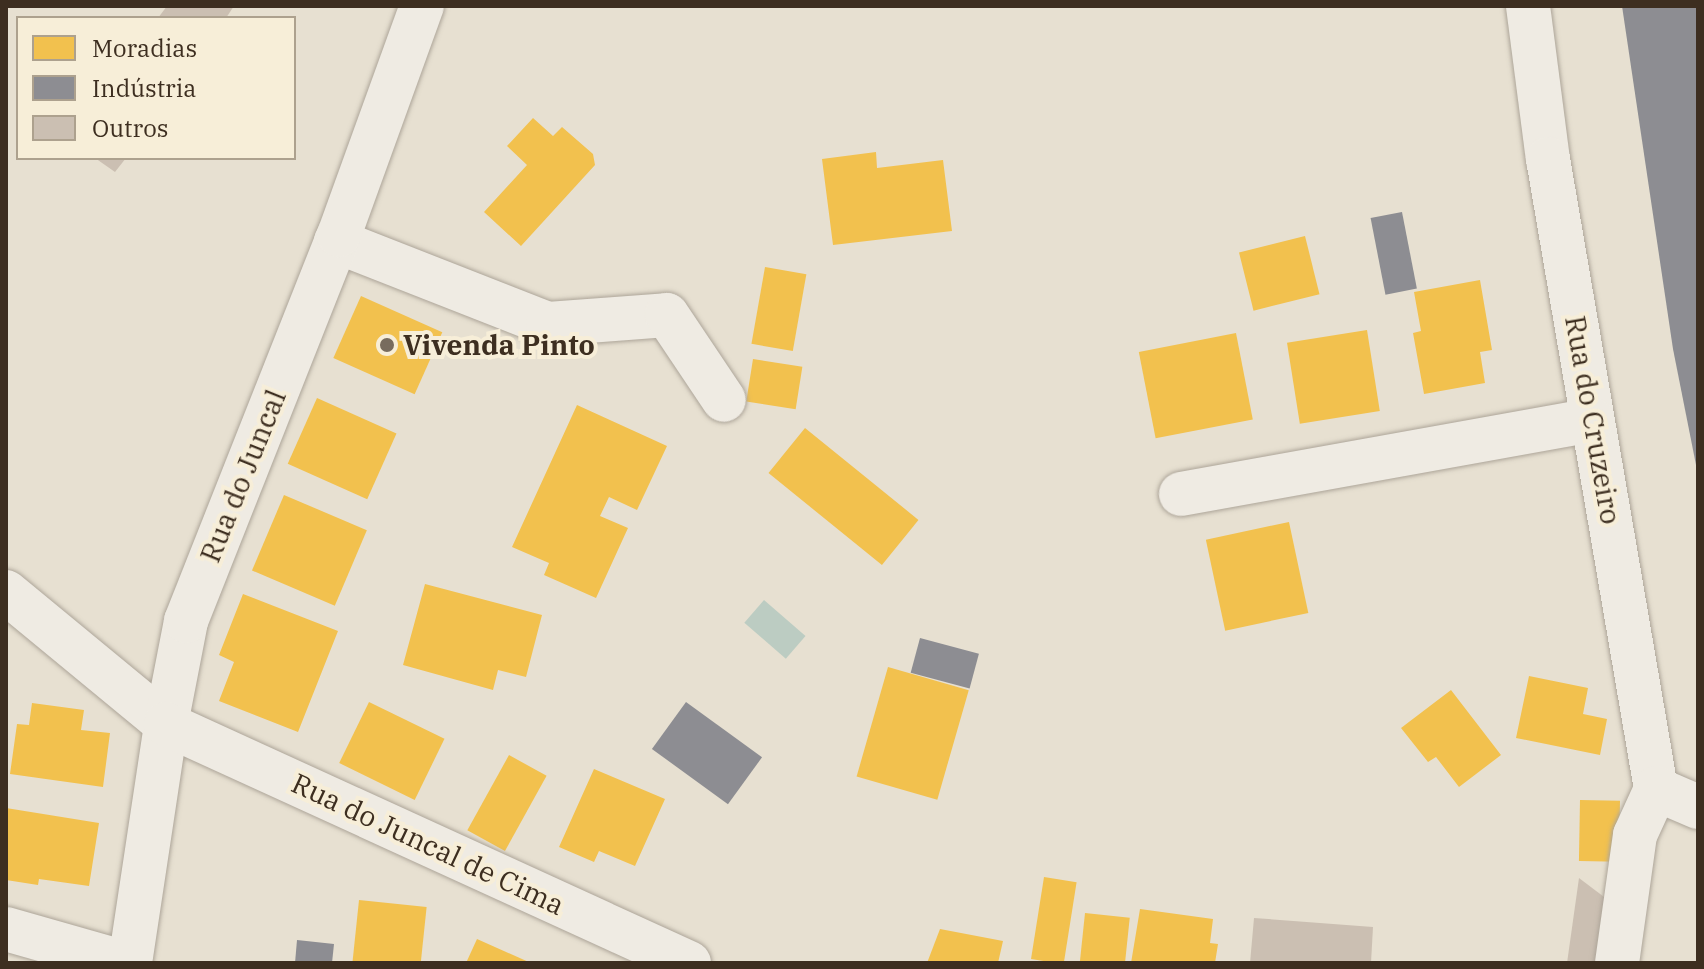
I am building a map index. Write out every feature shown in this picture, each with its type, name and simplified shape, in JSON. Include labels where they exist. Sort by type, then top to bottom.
[{"type":"street","name":"Rua do Juncal","points":[[128,963],[166,724],[186,621],[336,241],[422,6]]},
{"type":"street","name":"Rua do Cruzeiro","points":[[1528,6],[1592,420],[1656,789]]},
{"type":"street","points":[[336,241],[548,324],[667,315],[724,400]]},
{"type":"street","points":[[1181,494],[1592,420]]},
{"type":"street","name":"Rua do Juncal de Cima","points":[[6,592],[166,724],[689,963]]},
{"type":"street","points":[[1617,963],[1635,835],[1656,789],[1698,807]]},
{"type":"street","points":[[6,929],[128,963]]},
{"type":"shaded area","points":[[764,600],[806,636],[786,659],[744,623]]},
{"type":"building: Moradias","points":[[533,118],[553,136],[562,127],[593,154],[595,165],[521,246],[484,212],[527,165],[507,146]]},
{"type":"building: Moradias","points":[[876,152],[877,168],[943,160],[952,231],[833,245],[822,159]]},
{"type":"building: Moradias","points":[[1305,236],[1320,294],[1254,311],[1239,252]]},
{"type":"building: Moradias","points":[[765,267],[806,274],[793,351],[751,344]]},
{"type":"building: Moradias","points":[[1480,280],[1492,350],[1480,352],[1485,383],[1424,394],[1413,333],[1421,331],[1414,292]]},
{"type":"building: Moradias","name":"Vivenda Pinto","points":[[361,296],[442,332],[415,394],[333,358]]},
{"type":"building: Moradias","points":[[1367,330],[1380,411],[1300,424],[1287,343]]},
{"type":"building: Moradias","points":[[1236,333],[1253,419],[1156,438],[1139,352]]},
{"type":"building: Moradias","points":[[753,359],[802,367],[796,409],[746,401]]},
{"type":"building: Moradias","points":[[317,398],[396,433],[367,499],[288,464]]},
{"type":"building: Moradias","points":[[577,405],[667,446],[637,510],[609,497],[600,516],[628,528],[596,598],[544,575],[549,563],[512,547]]},
{"type":"building: Moradias","points":[[805,428],[918,520],[882,565],[768,473]]},
{"type":"building: Moradias","points":[[284,495],[367,530],[335,606],[252,570]]},
{"type":"building: Moradias","points":[[1289,522],[1308,613],[1225,631],[1206,540]]},
{"type":"building: Moradias","points":[[425,584],[542,615],[526,677],[498,670],[493,690],[403,665]]},
{"type":"building: Moradias","points":[[243,594],[338,631],[298,732],[219,701],[234,662],[219,655]]},
{"type":"building: Moradias","points":[[888,667],[969,690],[937,800],[857,777]]},
{"type":"building: Moradias","points":[[1529,676],[1588,688],[1583,714],[1607,719],[1600,755],[1516,738]]},
{"type":"building: Moradias","points":[[1451,690],[1501,755],[1459,787],[1436,757],[1428,762],[1401,728]]},
{"type":"building: Moradias","points":[[369,702],[444,739],[415,800],[339,763]]},
{"type":"building: Moradias","points":[[32,703],[84,710],[81,730],[110,733],[103,787],[10,774],[17,724],[29,725]]},
{"type":"building: Moradias","points":[[509,755],[547,776],[505,851],[467,830]]},
{"type":"building: Moradias","points":[[594,769],[665,799],[635,866],[599,851],[594,862],[559,847]]},
{"type":"building: Moradias","points":[[1580,800],[1620,801],[1619,862],[1579,861]]},
{"type":"building: Moradias","points":[[6,808],[99,823],[89,886],[39,879],[38,885],[6,880]]},
{"type":"building: Moradias","points":[[1044,877],[1077,882],[1064,963],[1031,959]]},
{"type":"building: Moradias","points":[[359,900],[427,907],[421,963],[352,963]]},
{"type":"building: Moradias","points":[[1140,909],[1213,919],[1210,943],[1218,944],[1215,963],[1131,963]]},
{"type":"building: Moradias","points":[[1085,913],[1130,918],[1125,963],[1080,963]]},
{"type":"building: Moradias","points":[[940,929],[1003,941],[998,963],[927,963]]},
{"type":"building: Moradias","points":[[477,939],[531,963],[466,963]]},
{"type":"building: Indústria","points":[[1622,6],[1698,6],[1698,475],[1673,349]]},
{"type":"building: Indústria","points":[[1402,212],[1417,289],[1385,295],[1371,218]]},
{"type":"building: Indústria","points":[[920,638],[979,654],[970,689],[911,673]]},
{"type":"building: Indústria","points":[[686,702],[762,757],[728,804],[652,749]]},
{"type":"building: Indústria","points":[[297,940],[334,944],[332,963],[295,963]]},
{"type":"building: Outros","points":[[167,6],[234,6],[227,16],[160,16]]},
{"type":"building: Outros","points":[[98,160],[124,160],[115,172]]},
{"type":"building: Outros","points":[[1579,878],[1612,903],[1606,963],[1567,963]]},
{"type":"building: Outros","points":[[1254,918],[1373,927],[1371,963],[1250,963]]},
{"type":"place","name":"Vivenda Pinto","points":[[387,345]]}]
